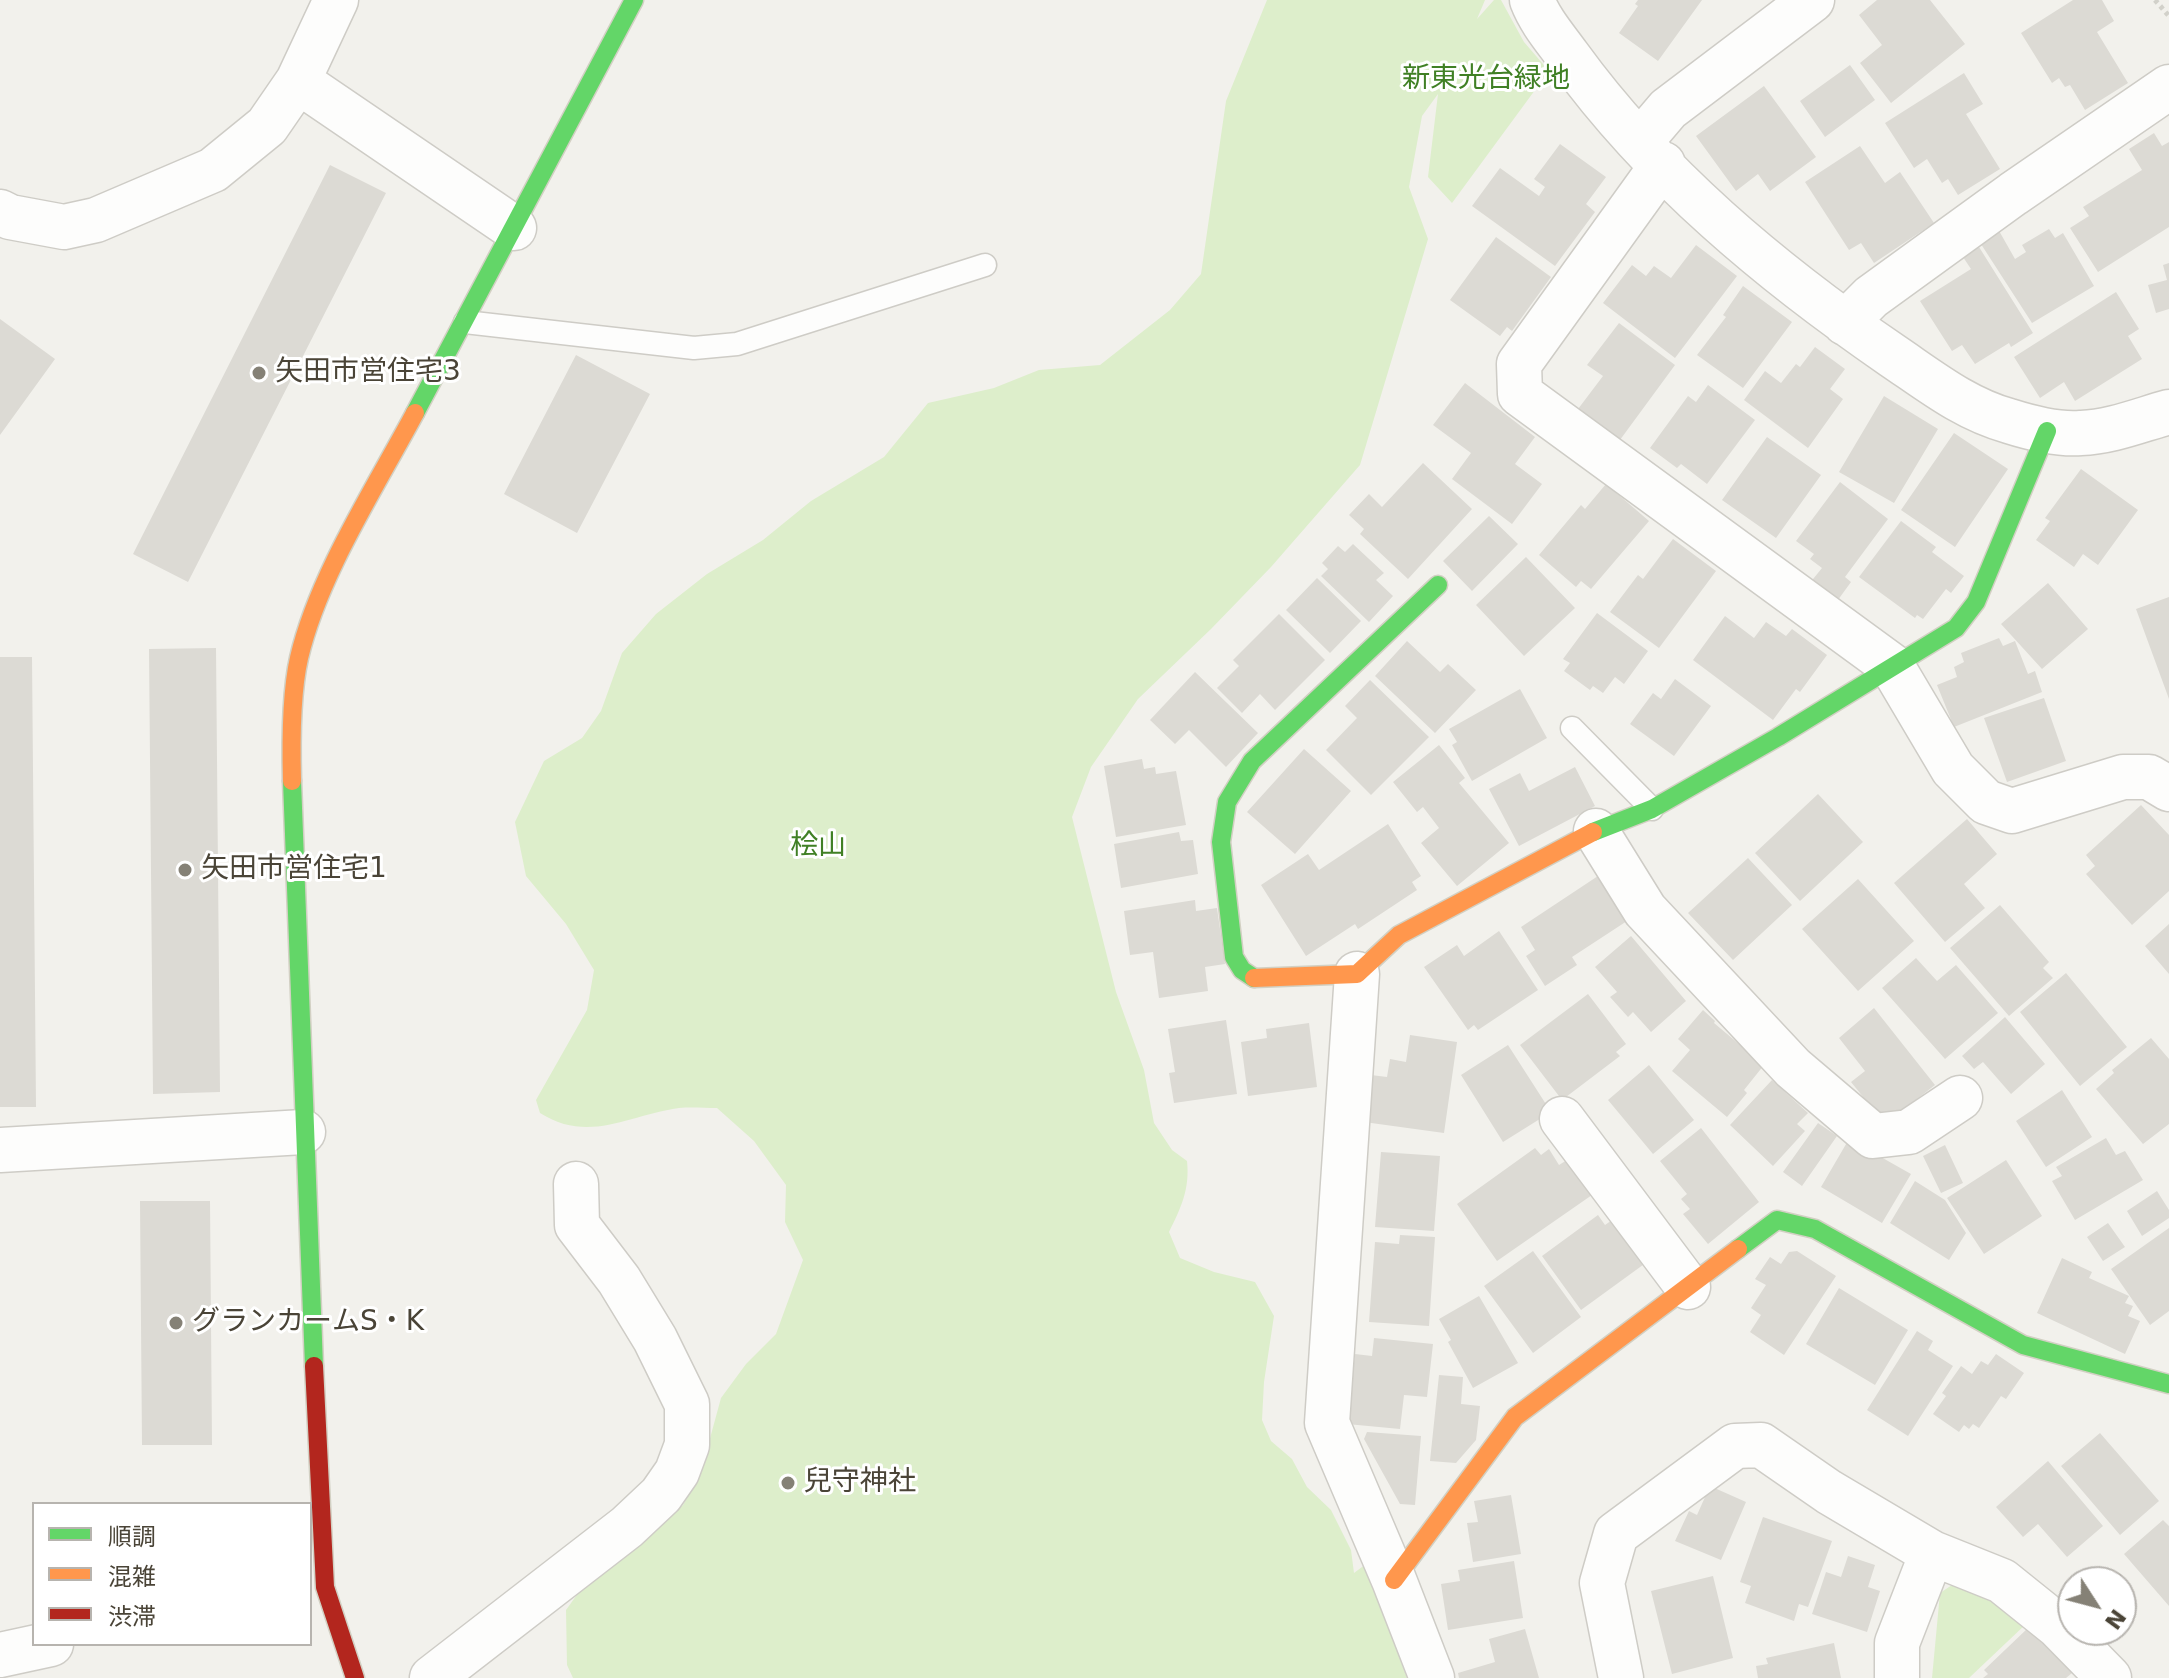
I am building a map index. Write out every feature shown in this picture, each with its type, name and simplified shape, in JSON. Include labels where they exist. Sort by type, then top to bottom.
[{"type":"street","points":[[0,212],[10,217],[64,227],[96,220],[213,170],[267,126],[298,81],[336,0]]},
{"type":"street","points":[[355,1678],[318,1589],[291,748],[299,659],[322,588],[634,0]]},
{"type":"street","points":[[1532,0],[1537,12],[1583,76],[1651,153],[1734,236],[1845,323],[1960,402],[2006,421],[2047,431],[2080,434],[2169,412]]},
{"type":"street","points":[[1812,0],[1668,109],[1651,153],[1519,364],[1520,394],[1892,666],[1953,769],[1986,802],[2012,811],[2123,777],[2149,777],[2169,789]]},
{"type":"street","points":[[298,81],[514,228]]},
{"type":"street","points":[[1845,323],[1871,297],[2169,87]]},
{"type":"street","points":[[1438,585],[1252,761],[1235,783],[1225,810],[1222,851],[1234,957],[1242,970],[1255,979],[1357,974],[1399,935],[1596,831],[1652,809],[1778,737],[1956,628],[1976,602],[2047,431]]},
{"type":"street","points":[[1596,831],[1645,910],[1793,1068],[1873,1136],[1909,1132],[1960,1098]]},
{"type":"street","points":[[1357,974],[1327,1423],[1432,1678]]},
{"type":"street","points":[[1562,1119],[1688,1287]]},
{"type":"street","points":[[0,1150],[303,1132]]},
{"type":"street","points":[[432,1678],[627,1527],[661,1495],[677,1472],[687,1445],[687,1404],[648,1327],[619,1280],[577,1225],[576,1184]]},
{"type":"street","points":[[1394,1580],[1515,1417],[1777,1220],[1815,1229],[2023,1345],[2169,1384]]},
{"type":"street","points":[[1621,1678],[1602,1583],[1616,1534],[1735,1446],[1761,1445],[1829,1492],[1932,1553],[2002,1581],[2058,1626],[2109,1678]]},
{"type":"street","points":[[1897,1678],[1897,1643],[1932,1553]]},
{"type":"street","points":[[0,1655],[42,1646]]},
{"type":"lane","points":[[465,322],[694,348],[737,344],[985,265]]},
{"type":"lane","points":[[1572,728],[1652,809]]},
{"type":"path","points":[[2155,0],[2169,16]]},
{"type":"green space","name":"桧山","points":[[1267,0],[1485,0],[1477,19],[1494,0],[1501,0],[1524,42],[1549,71],[1452,203],[1428,177],[1438,94],[1422,116],[1409,187],[1428,239],[1360,465],[1271,567],[1138,699],[1091,767],[1072,817],[1116,992],[1144,1070],[1154,1123],[1172,1150],[1187,1161],[1184,1198],[1169,1232],[1180,1258],[1214,1272],[1255,1282],[1274,1316],[1262,1420],[1271,1441],[1292,1459],[1307,1487],[1331,1510],[1351,1550],[1354,1573],[1366,1564],[1407,1678],[573,1678],[567,1665],[566,1610],[584,1585],[683,1505],[700,1475],[721,1398],[746,1364],[776,1334],[803,1260],[785,1222],[786,1185],[754,1141],[717,1108],[679,1108],[592,1127],[558,1122],[540,1113],[536,1100],[587,1010],[594,970],[566,924],[526,876],[515,822],[544,761],[582,738],[601,711],[622,653],[656,614],[707,574],[763,540],[811,501],[884,457],[928,403],[994,388],[1039,370],[1100,365],[1170,310],[1201,274],[1226,101]]},
{"type":"green space","points":[[1955,1583],[1996,1602],[2026,1624],[1969,1678],[1932,1678],[1940,1593]]},
{"type":"building","points":[[1638,0],[1702,0],[1658,61],[1619,33],[1638,6],[1635,4]]},
{"type":"building","points":[[1877,0],[1930,0],[1965,44],[1891,103],[1860,63],[1882,45],[1859,15]]},
{"type":"building","points":[[2073,0],[2102,0],[2114,21],[2097,32],[2128,83],[2085,110],[2070,85],[2065,87],[2059,78],[2052,83],[2021,33]]},
{"type":"building","points":[[1850,65],[1875,100],[1825,137],[1800,101]]},
{"type":"building","points":[[1964,73],[1983,104],[1966,114],[2000,169],[1958,195],[1948,179],[1942,183],[1927,159],[1914,168],[1885,123]]},
{"type":"building","points":[[1764,86],[1816,157],[1770,191],[1758,174],[1736,191],[1696,136]]},
{"type":"building","points":[[2154,133],[2162,146],[2169,142],[2169,227],[2098,272],[2070,228],[2089,216],[2083,207],[2142,170],[2129,149]]},
{"type":"building","points":[[1560,144],[1606,177],[1586,204],[1595,212],[1555,266],[1472,206],[1500,168],[1539,196],[1545,187],[1534,179]]},
{"type":"building","points":[[1860,146],[1885,183],[1900,172],[1934,223],[1874,263],[1861,243],[1849,250],[1805,182]]},
{"type":"building","name":"矢田市営住宅3","points":[[330,165],[386,193],[188,582],[133,554]]},
{"type":"building","points":[[1998,229],[2015,259],[2026,252],[2022,245],[2049,229],[2055,238],[2063,233],[2094,286],[2032,323],[1979,241]]},
{"type":"building","points":[[1496,237],[1551,277],[1512,331],[1507,327],[1500,336],[1450,300]]},
{"type":"building","points":[[1696,245],[1737,276],[1675,358],[1603,303],[1632,265],[1646,276],[1654,266],[1671,278]]},
{"type":"building","points":[[1979,247],[2033,333],[2011,347],[2009,343],[1975,364],[1962,345],[1952,351],[1920,301],[1971,269],[1963,257]]},
{"type":"building","points":[[2169,263],[2169,309],[2156,313],[2148,285],[2167,280],[2163,265]]},
{"type":"building","points":[[1743,286],[1792,322],[1743,388],[1697,355],[1726,317],[1723,315]]},
{"type":"building","points":[[2116,292],[2139,329],[2128,336],[2142,359],[2075,401],[2064,382],[2040,398],[2014,357]]},
{"type":"building","points":[[0,319],[55,359],[0,435]]},
{"type":"building","points":[[1619,323],[1675,365],[1617,444],[1575,413],[1603,376],[1587,365]]},
{"type":"building","points":[[1815,347],[1845,369],[1830,389],[1843,399],[1808,448],[1744,400],[1765,371],[1781,383],[1796,364],[1800,367]]},
{"type":"building","points":[[576,355],[650,394],[577,533],[504,494]]},
{"type":"building","points":[[1465,383],[1535,437],[1515,464],[1542,484],[1512,524],[1452,479],[1471,453],[1433,425]]},
{"type":"building","points":[[1708,385],[1755,420],[1707,484],[1681,464],[1677,468],[1650,448],[1688,396],[1696,402]]},
{"type":"building","points":[[1884,396],[1938,429],[1894,503],[1839,472]]},
{"type":"building","points":[[1954,433],[2008,469],[1955,547],[1901,510]]},
{"type":"building","points":[[1767,437],[1821,475],[1776,538],[1722,500]]},
{"type":"building","points":[[1423,463],[1472,509],[1408,579],[1360,534],[1364,529],[1349,515],[1369,494],[1382,507]]},
{"type":"building","points":[[2081,469],[2138,510],[2098,565],[2083,554],[2074,567],[2036,540],[2050,521],[2045,518]]},
{"type":"building","points":[[1840,482],[1888,519],[1845,577],[1851,582],[1835,604],[1809,584],[1822,568],[1810,559],[1814,554],[1796,541]]},
{"type":"building","points":[[1606,484],[1649,521],[1591,589],[1581,581],[1576,587],[1539,555],[1581,505],[1585,509]]},
{"type":"building","points":[[1489,516],[1518,544],[1472,591],[1443,561]]},
{"type":"building","points":[[1901,521],[1936,547],[1932,552],[1964,576],[1951,593],[1946,589],[1923,619],[1917,615],[1915,618],[1859,577]]},
{"type":"building","points":[[1673,539],[1716,571],[1659,648],[1610,612],[1638,575],[1643,579]]},
{"type":"building","points":[[1353,544],[1384,573],[1376,580],[1393,596],[1369,622],[1321,576],[1328,569],[1322,563],[1338,546],[1345,552]]},
{"type":"building","points":[[1526,557],[1575,608],[1524,656],[1476,605]]},
{"type":"building","points":[[1317,578],[1361,621],[1330,653],[1286,610]]},
{"type":"building","points":[[2048,583],[2088,629],[2042,669],[2001,624]]},
{"type":"building","points":[[2169,597],[2169,699],[2136,609]]},
{"type":"building","points":[[1597,613],[1648,651],[1624,684],[1615,677],[1603,693],[1593,686],[1590,690],[1564,671],[1570,663],[1563,659]]},
{"type":"building","points":[[1279,614],[1325,660],[1275,710],[1260,694],[1242,713],[1217,688],[1239,666],[1233,660]]},
{"type":"building","points":[[1725,616],[1754,638],[1766,622],[1786,636],[1792,629],[1827,655],[1800,692],[1796,689],[1773,720],[1693,660]]},
{"type":"building","points":[[1999,638],[2003,646],[2015,641],[2028,674],[2035,671],[2042,692],[1954,727],[1937,685],[1957,677],[1954,667],[1964,662],[1961,653]]},
{"type":"building","points":[[1407,641],[1440,672],[1448,664],[1476,690],[1435,733],[1375,676]]},
{"type":"building","name":"矢田市営住宅1","points":[[216,648],[220,1092],[153,1094],[149,649]]},
{"type":"building","points":[[0,657],[32,657],[36,1107],[0,1107]]},
{"type":"building","points":[[1195,672],[1258,733],[1226,767],[1189,730],[1175,744],[1150,720]]},
{"type":"building","points":[[1675,679],[1711,706],[1674,756],[1630,724],[1653,693],[1661,699]]},
{"type":"building","points":[[1370,680],[1429,737],[1371,795],[1326,750],[1357,718],[1345,706]]},
{"type":"building","points":[[1520,689],[1547,738],[1472,781],[1452,745],[1457,742],[1449,729]]},
{"type":"building","points":[[2044,698],[2066,761],[2007,782],[1984,718]]},
{"type":"building","points":[[1439,745],[1465,778],[1459,783],[1509,843],[1457,886],[1421,843],[1439,828],[1423,807],[1417,812],[1393,782]]},
{"type":"building","points":[[1304,749],[1351,791],[1295,854],[1247,812]]},
{"type":"building","points":[[1142,759],[1144,769],[1155,767],[1156,774],[1176,771],[1186,825],[1116,837],[1104,766]]},
{"type":"building","points":[[1575,767],[1595,806],[1519,846],[1489,789],[1520,773],[1529,791]]},
{"type":"building","points":[[1818,794],[1863,842],[1800,901],[1755,853]]},
{"type":"building","points":[[2141,805],[2169,835],[2169,891],[2132,925],[2086,874],[2095,866],[2086,855]]},
{"type":"building","points":[[1967,819],[1997,854],[1964,884],[1985,908],[1945,942],[1894,883]]},
{"type":"building","points":[[1388,824],[1421,876],[1412,882],[1417,890],[1358,929],[1355,924],[1306,956],[1261,885],[1308,854],[1319,870]]},
{"type":"building","points":[[1179,832],[1181,841],[1193,840],[1198,874],[1121,888],[1114,844]]},
{"type":"building","points":[[1748,858],[1792,905],[1733,960],[1688,913]]},
{"type":"building","points":[[1598,876],[1627,921],[1572,957],[1577,965],[1545,986],[1526,956],[1535,950],[1521,927]]},
{"type":"building","points":[[1858,879],[1914,941],[1858,991],[1802,929]]},
{"type":"building","points":[[1195,900],[1196,911],[1217,908],[1225,964],[1205,967],[1208,991],[1159,998],[1153,952],[1130,955],[1124,911]]},
{"type":"building","points":[[2000,905],[2049,962],[2043,968],[2053,978],[2009,1016],[1950,948]]},
{"type":"building","points":[[2169,924],[2169,974],[2145,946]]},
{"type":"building","points":[[1499,931],[1538,990],[1478,1030],[1474,1025],[1468,1030],[1424,967],[1457,945],[1464,956]]},
{"type":"building","points":[[1631,936],[1686,1001],[1651,1032],[1633,1012],[1628,1017],[1610,997],[1617,992],[1595,967]]},
{"type":"building","points":[[1916,958],[1937,981],[1956,965],[1998,1013],[1945,1059],[1882,988]]},
{"type":"building","points":[[2066,973],[2127,1047],[2080,1086],[2020,1012]]},
{"type":"building","points":[[1588,994],[1626,1044],[1616,1052],[1620,1056],[1562,1100],[1520,1045]]},
{"type":"building","points":[[1874,1008],[1935,1085],[1885,1124],[1851,1082],[1865,1071],[1839,1038]]},
{"type":"building","points":[[1703,1010],[1764,1065],[1727,1117],[1672,1071],[1690,1050],[1678,1039]]},
{"type":"building","points":[[2005,1017],[2045,1064],[2011,1094],[1983,1062],[1974,1069],[1962,1056]]},
{"type":"building","points":[[1226,1020],[1237,1094],[1174,1103],[1169,1073],[1175,1072],[1168,1029]]},
{"type":"building","points":[[1309,1023],[1317,1087],[1248,1096],[1241,1042],[1267,1038],[1266,1029]]},
{"type":"building","points":[[1410,1035],[1457,1042],[1444,1133],[1364,1122],[1371,1075],[1387,1077],[1390,1059],[1406,1062]]},
{"type":"building","points":[[2151,1038],[2169,1059],[2169,1124],[2143,1144],[2096,1089],[2114,1073],[2112,1070]]},
{"type":"building","points":[[1508,1045],[1551,1112],[1503,1142],[1461,1075]]},
{"type":"building","points":[[1649,1065],[1694,1120],[1653,1154],[1608,1100]]},
{"type":"building","points":[[1772,1080],[1808,1113],[1797,1124],[1805,1131],[1773,1166],[1730,1125]]},
{"type":"building","points":[[2062,1090],[2092,1137],[2046,1167],[2016,1121]]},
{"type":"building","points":[[1818,1123],[1837,1136],[1802,1186],[1783,1172]]},
{"type":"building","points":[[1701,1128],[1759,1202],[1708,1244],[1683,1214],[1690,1209],[1681,1199],[1687,1194],[1660,1161]]},
{"type":"building","points":[[2106,1138],[2116,1155],[2125,1151],[2143,1180],[2075,1220],[2052,1181],[2062,1176],[2056,1167]]},
{"type":"building","points":[[1849,1139],[1911,1174],[1882,1223],[1821,1187]]},
{"type":"building","points":[[1945,1145],[1963,1183],[1941,1193],[1923,1156]]},
{"type":"building","points":[[1535,1148],[1541,1155],[1549,1149],[1559,1165],[1567,1160],[1592,1195],[1497,1261],[1457,1204]]},
{"type":"building","points":[[1381,1152],[1440,1156],[1434,1231],[1375,1227]]},
{"type":"building","points":[[2006,1160],[2042,1216],[1984,1254],[1947,1198]]},
{"type":"building","points":[[1915,1181],[1945,1200],[1966,1233],[1949,1260],[1890,1223]]},
{"type":"building","points":[[2157,1191],[2169,1210],[2169,1218],[2142,1236],[2127,1211]]},
{"type":"building","name":"グランカームS・K","points":[[140,1201],[210,1201],[212,1445],[142,1445]]},
{"type":"building","points":[[1598,1215],[1605,1225],[1615,1218],[1647,1262],[1581,1310],[1542,1256]]},
{"type":"building","points":[[2108,1223],[2125,1247],[2103,1261],[2087,1237]]},
{"type":"building","points":[[2169,1228],[2169,1311],[2150,1325],[2111,1269]]},
{"type":"building","points":[[1400,1235],[1435,1237],[1429,1326],[1369,1322],[1375,1242],[1399,1244]]},
{"type":"building","points":[[1533,1251],[1581,1317],[1533,1353],[1484,1286]]},
{"type":"building","points":[[1797,1251],[1836,1276],[1784,1355],[1750,1332],[1761,1315],[1751,1308],[1766,1285],[1755,1279],[1770,1257],[1781,1264],[1789,1252]]},
{"type":"building","points":[[2062,1258],[2092,1272],[2089,1278],[2129,1296],[2125,1303],[2133,1306],[2128,1316],[2140,1321],[2125,1354],[2037,1313]]},
{"type":"building","points":[[1839,1288],[1908,1330],[1875,1385],[1806,1344]]},
{"type":"building","points":[[1479,1296],[1518,1363],[1473,1388],[1439,1319]]},
{"type":"building","points":[[1917,1331],[1933,1341],[1928,1350],[1953,1366],[1908,1436],[1867,1410]]},
{"type":"building","points":[[1374,1338],[1433,1344],[1427,1397],[1404,1395],[1400,1429],[1347,1424],[1355,1354],[1372,1356]]},
{"type":"building","points":[[1996,1354],[2024,1373],[2006,1399],[2001,1396],[1979,1428],[1973,1424],[1969,1429],[1964,1425],[1959,1432],[1933,1414],[1946,1396],[1942,1393],[1961,1366],[1972,1374],[1981,1361],[1988,1365]]},
{"type":"building","points":[[1439,1375],[1463,1377],[1461,1404],[1480,1406],[1476,1440],[1456,1463],[1430,1461]]},
{"type":"building","points":[[1367,1432],[1421,1436],[1415,1505],[1400,1504],[1364,1439]]},
{"type":"building","points":[[2100,1433],[2159,1501],[2120,1535],[2061,1466]]},
{"type":"building","points":[[2048,1461],[2103,1526],[2067,1557],[2038,1524],[2023,1537],[1996,1507]]},
{"type":"building","points":[[1710,1486],[1746,1502],[1721,1560],[1675,1541],[1689,1511],[1697,1515]]},
{"type":"building","points":[[1511,1495],[1521,1554],[1473,1562],[1467,1523],[1478,1522],[1474,1501]]},
{"type":"building","points":[[1763,1517],[1832,1541],[1808,1607],[1799,1604],[1794,1621],[1745,1603],[1751,1586],[1740,1582]]},
{"type":"building","points":[[2163,1520],[2169,1526],[2169,1606],[2137,1566],[2124,1554]]},
{"type":"building","points":[[1848,1556],[1875,1565],[1868,1587],[1880,1591],[1867,1632],[1812,1614],[1826,1572],[1841,1577]]},
{"type":"building","points":[[1514,1561],[1523,1618],[1448,1630],[1441,1584],[1460,1581],[1458,1570]]},
{"type":"building","points":[[1713,1576],[1733,1658],[1672,1674],[1651,1591]]},
{"type":"building","points":[[2028,1628],[2072,1673],[2066,1678],[1983,1678],[1988,1674],[1984,1670]]},
{"type":"building","points":[[1525,1629],[1539,1678],[1459,1678],[1458,1673],[1495,1662],[1489,1639]]},
{"type":"building","points":[[1834,1643],[1841,1678],[1758,1678],[1756,1666],[1768,1664],[1766,1658]]},
{"type":"traffic: fast","points":[[415,413],[634,0]]},
{"type":"traffic: fast","points":[[1593,832],[1652,809],[1778,737],[1956,628],[1976,602],[2047,431]]},
{"type":"traffic: fast","points":[[1254,978],[1242,970],[1234,957],[1221,842],[1227,802],[1252,761],[1438,585]]},
{"type":"traffic: fast","points":[[292,781],[314,1366]]},
{"type":"traffic: fast","points":[[1738,1249],[1777,1220],[1815,1229],[2023,1345],[2169,1384]]},
{"type":"traffic: slow","points":[[292,781],[294,687],[308,627],[349,533],[415,413]]},
{"type":"traffic: slow","points":[[1254,978],[1357,974],[1399,935],[1593,832]]},
{"type":"traffic: slow","points":[[1394,1580],[1515,1417],[1738,1249]]},
{"type":"traffic: jam","points":[[314,1366],[325,1587],[355,1678]]},
{"type":"place","name":"矢田市営住宅3","points":[[259,373]]},
{"type":"place","name":"矢田市営住宅1","points":[[185,870]]},
{"type":"place","name":"グランカームS・K","points":[[176,1323]]},
{"type":"place","name":"兒守神社","points":[[788,1483]]},
{"type":"park label","name":"新東光台緑地","points":[[1486,80]]}]
